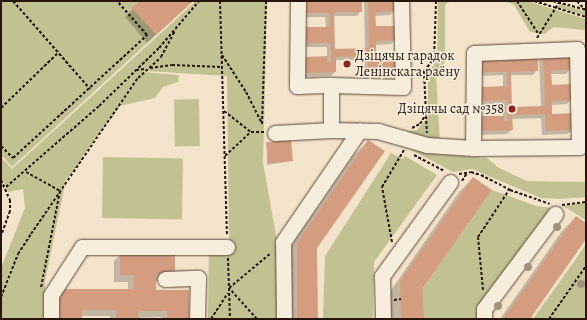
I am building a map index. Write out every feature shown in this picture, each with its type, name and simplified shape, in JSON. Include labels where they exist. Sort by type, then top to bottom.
[{"type":"lane","points":[[298,1],[298,86],[331,85],[403,87],[400,1]]},
{"type":"lane","points":[[275,133],[331,130],[378,131],[427,145],[473,148],[579,147],[577,49],[474,53],[473,148]]},
{"type":"lane","points":[[331,85],[331,130]]},
{"type":"lane","points":[[284,319],[283,244],[360,131]]},
{"type":"lane","points":[[383,319],[382,276],[451,179]]},
{"type":"lane","points":[[484,314],[556,208]]},
{"type":"lane","points":[[51,319],[51,295],[82,247],[228,247]]},
{"type":"lane","points":[[165,279],[198,278],[197,319]]},
{"type":"path","points":[[13,1],[57,54],[90,89]]},
{"type":"path","points":[[1,146],[13,158],[90,89],[147,35],[117,1]]},
{"type":"path","points":[[6,187],[26,172],[136,70],[175,30],[199,1]]},
{"type":"path","points":[[220,1],[230,319]]},
{"type":"path","points":[[262,124],[266,1]]},
{"type":"path","points":[[427,145],[424,71],[434,59],[436,1]]},
{"type":"path","points":[[517,1],[538,33],[560,2]]},
{"type":"path","points":[[534,1],[586,17]]},
{"type":"path","points":[[553,1],[586,10]]},
{"type":"path","points":[[577,1],[586,10]]},
{"type":"path","points":[[150,68],[161,57],[175,30]]},
{"type":"path","points":[[1,108],[57,54]]},
{"type":"path","points":[[222,54],[246,92],[262,124],[268,132],[252,132],[223,110]]},
{"type":"path","points":[[136,70],[172,65],[222,67]]},
{"type":"path","points":[[1,297],[18,254],[145,69]]},
{"type":"path","points":[[406,128],[420,124],[426,114]]},
{"type":"path","points":[[225,156],[252,132]]},
{"type":"path","points":[[396,257],[381,193],[382,187],[405,150]]},
{"type":"path","points":[[430,161],[432,166]]},
{"type":"path","points":[[26,172],[60,192]]},
{"type":"path","points":[[451,179],[471,172],[510,190],[556,208],[586,202]]},
{"type":"path","points":[[1,180],[6,187],[10,211],[1,236]]},
{"type":"path","points":[[484,314],[478,237],[510,190]]},
{"type":"path","points":[[41,292],[41,278],[60,192]]},
{"type":"path","points":[[229,288],[283,244]]},
{"type":"path","points":[[549,319],[586,266]]},
{"type":"path","points":[[229,288],[257,319]]},
{"type":"path","points":[[211,319],[229,292]]},
{"type":"shaded area","points":[[1,1],[193,1],[12,167],[1,155]]},
{"type":"shaded area","points":[[196,1],[267,1],[263,163],[277,241],[277,319],[208,319],[209,240],[229,240],[227,76],[146,71],[142,72],[179,75],[178,82],[163,87],[155,98],[120,106],[66,180],[45,281],[45,319],[1,319],[1,268],[25,208],[23,189],[8,192],[1,177],[1,157],[12,169]]},
{"type":"shaded area","points":[[438,1],[450,1],[445,5],[445,62],[436,75],[440,142],[401,132],[417,130],[428,117],[428,72],[437,61]]},
{"type":"shaded area","points":[[504,1],[527,1],[586,19],[586,30],[553,27],[545,34],[530,32],[514,5]]},
{"type":"shaded area","points":[[560,4],[584,11],[586,16],[557,7]]},
{"type":"shaded area","points":[[174,99],[199,99],[200,146],[175,146]]},
{"type":"shaded area","points":[[406,147],[439,150],[440,154],[487,158],[499,168],[527,181],[586,182],[586,197],[561,199],[541,198],[472,169],[453,172]]},
{"type":"shaded area","points":[[391,153],[403,159],[405,156],[437,175],[374,262],[373,319],[323,319],[325,256]]},
{"type":"shaded area","points":[[103,157],[183,158],[182,219],[102,218]]},
{"type":"shaded area","points":[[492,190],[536,206],[552,208],[484,319],[424,319],[423,288]]},
{"type":"shaded area","points":[[586,203],[586,220],[563,206]]},
{"type":"shaded area","points":[[586,244],[586,319],[533,319],[573,263]]},
{"type":"building","points":[[140,1],[193,1],[156,35],[132,8]]},
{"type":"building","points":[[305,1],[362,1],[362,12],[334,12],[335,49],[369,48],[368,1],[395,1],[395,11],[375,12],[376,26],[396,26],[397,40],[376,41],[376,56],[396,56],[397,73],[368,74],[368,56],[336,57],[336,72],[306,73],[306,57],[327,56],[327,62],[331,62],[331,43],[306,43],[305,27],[330,27],[329,13],[305,13]]},
{"type":"building","points":[[543,53],[571,53],[571,70],[551,70],[552,85],[572,84],[572,100],[552,101],[552,114],[573,113],[573,130],[546,131],[545,114],[512,115],[513,130],[482,131],[482,116],[504,116],[504,121],[508,121],[507,100],[481,101],[481,87],[507,86],[507,72],[482,72],[482,55],[538,54],[538,71],[511,72],[512,107],[545,106]]},
{"type":"building","points":[[291,140],[293,161],[268,163],[266,142]]},
{"type":"building","points":[[368,140],[385,151],[317,248],[318,319],[297,319],[297,243]]},
{"type":"building","points":[[473,177],[492,190],[423,288],[424,319],[401,319],[400,281]]},
{"type":"building","points":[[576,216],[586,223],[586,239],[530,319],[503,319]]},
{"type":"building","points":[[120,254],[175,254],[175,275],[156,275],[156,290],[189,290],[189,319],[167,319],[167,311],[138,311],[138,319],[116,319],[116,310],[82,310],[82,319],[60,319],[60,289],[134,289],[134,275],[120,275]]},
{"type":"place","name":"Дзіцячы гарадок Ленінскага раёну","points":[[347,64]]},
{"type":"place","name":"Дзіцячы сад №358","points":[[512,109]]}]
